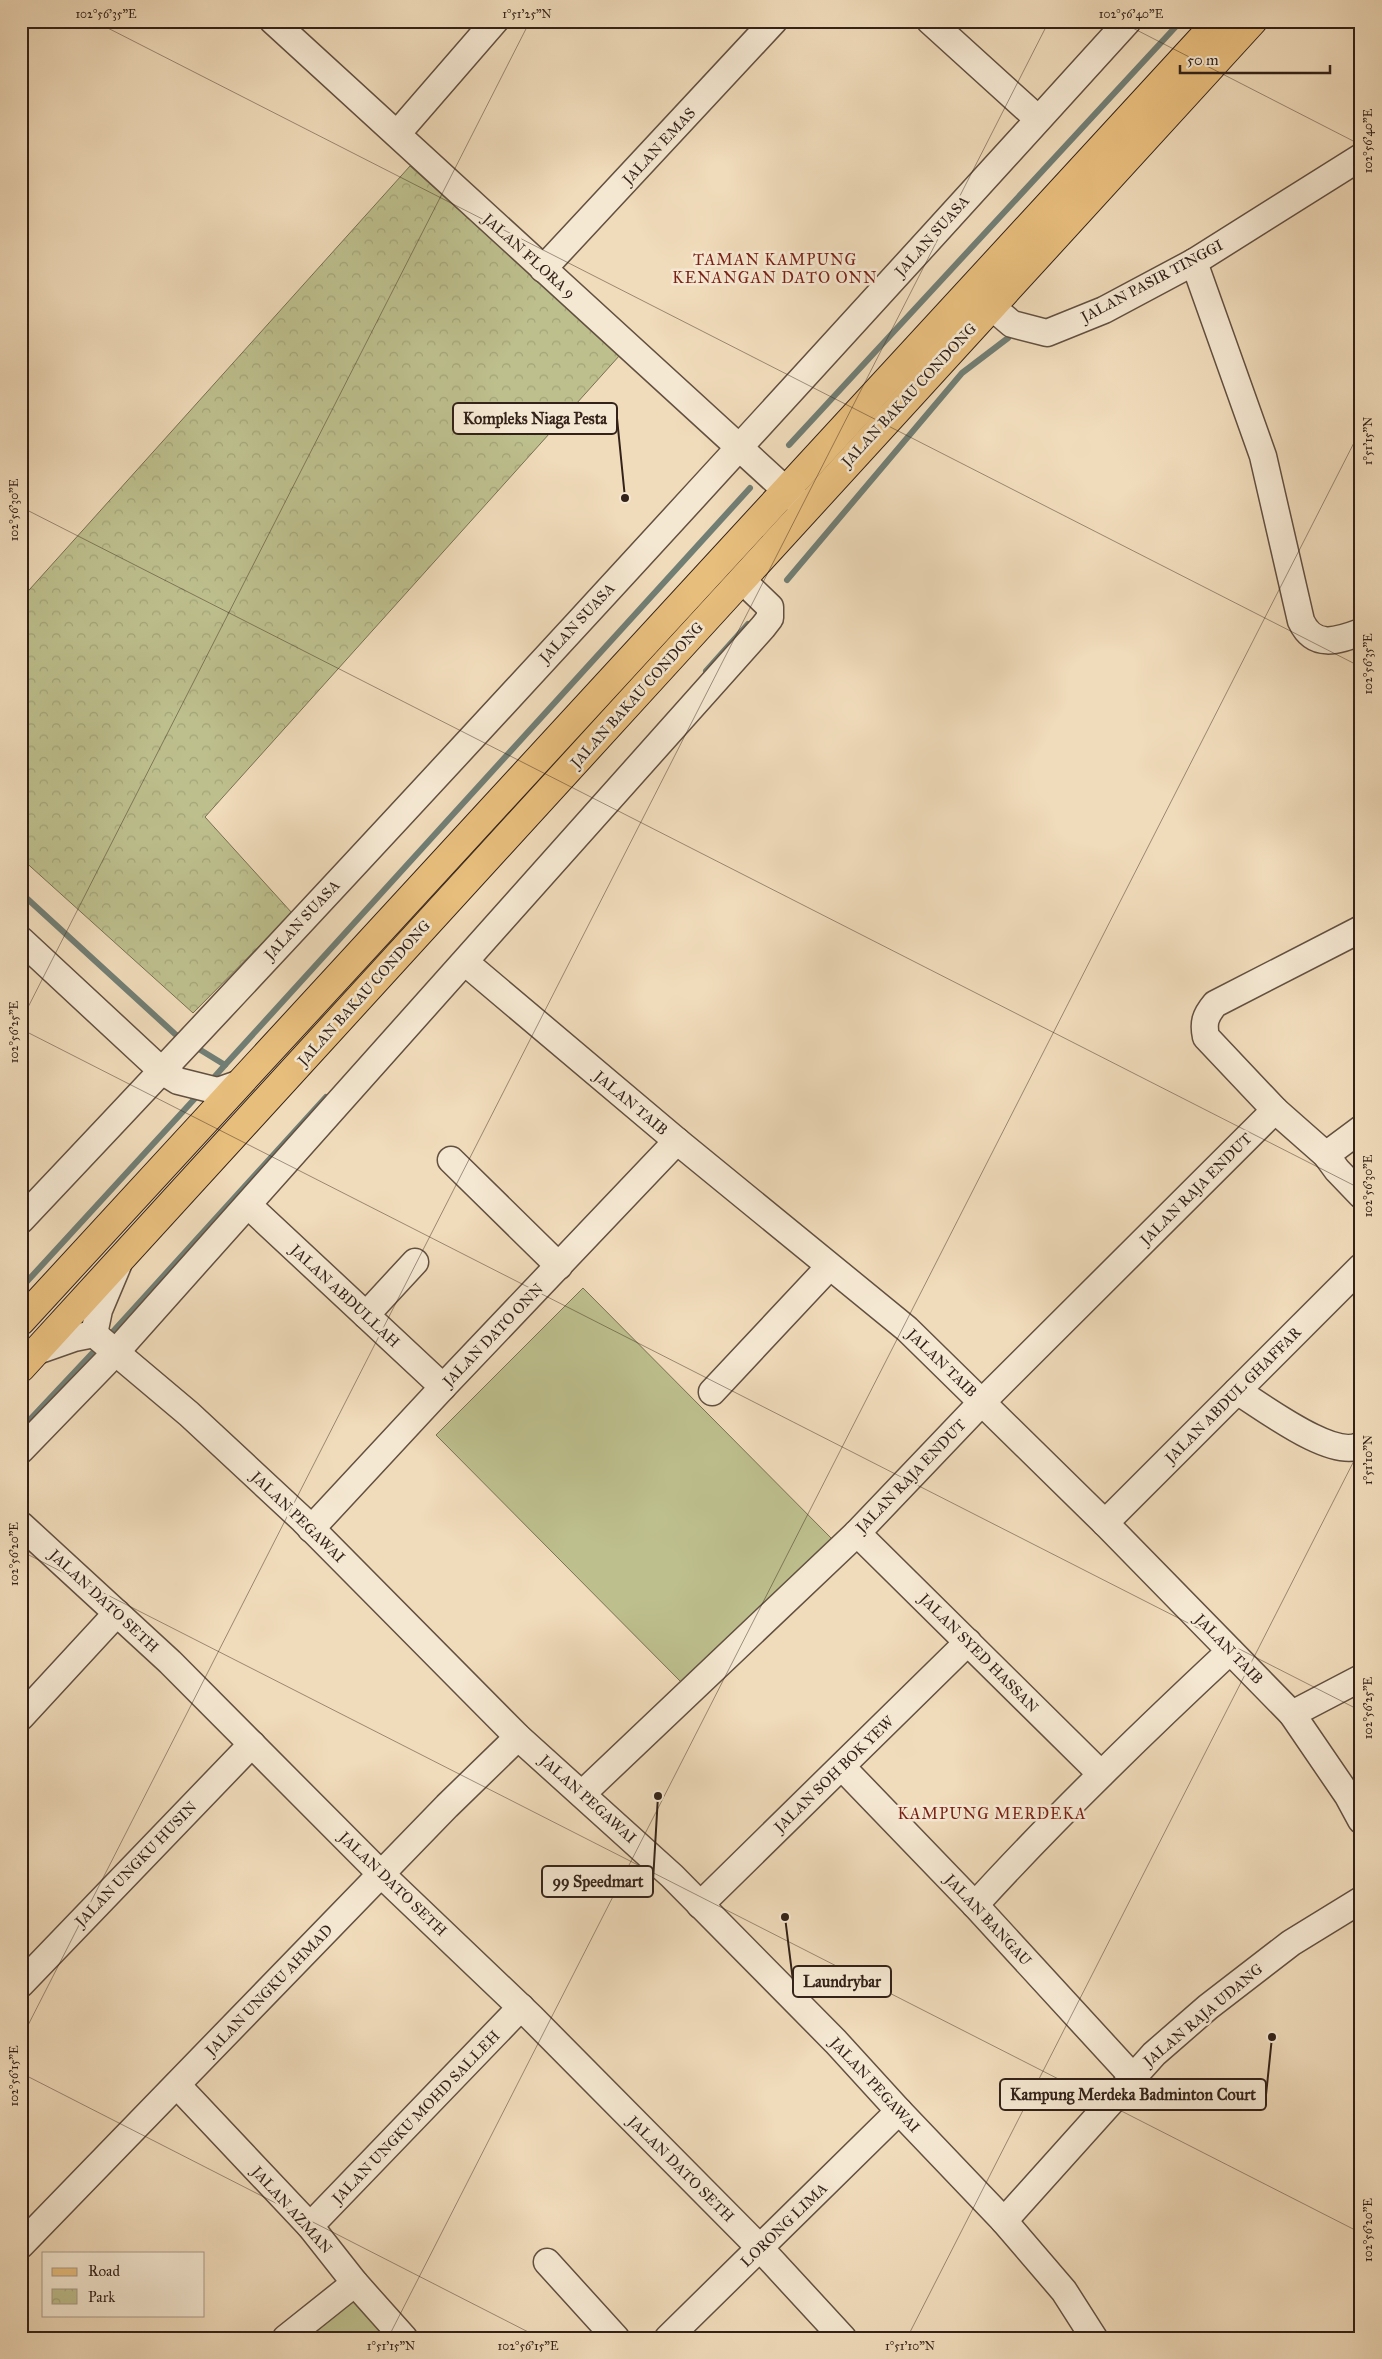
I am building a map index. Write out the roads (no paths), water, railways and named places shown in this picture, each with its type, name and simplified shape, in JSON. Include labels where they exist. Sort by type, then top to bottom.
[{"type":"main road","name":"JALAN BAKAU CONDONG","points":[[21,1321],[228,1087],[795,499],[1218,21]]},
{"type":"main road","name":"JALAN BAKAU CONDONG","points":[[29,1359],[742,580],[795,499],[997,307],[1253,21]]},
{"type":"street","name":"JALAN FLORA 9","points":[[273,21],[795,499]]},
{"type":"street","points":[[397,134],[495,21]]},
{"type":"street","name":"JALAN EMAS","points":[[543,268],[774,21]]},
{"type":"street","points":[[930,21],[1038,119]]},
{"type":"street","name":"JALAN SUASA","points":[[21,1220],[173,1068],[209,1021],[739,448],[1128,21]]},
{"type":"street","name":"JALAN PASIR TINGGI","points":[[997,307],[1012,324],[1047,333],[1104,310],[1194,262],[1361,157]]},
{"type":"street","points":[[1194,262],[1263,456],[1301,621],[1307,632],[1318,638],[1337,641],[1361,632]]},
{"type":"street","points":[[21,1450],[105,1343],[248,1205],[466,963],[767,622],[770,618],[770,607],[742,580]]},
{"type":"street","points":[[1361,929],[1215,1004],[1206,1014],[1204,1026],[1206,1038],[1275,1110],[1326,1155],[1361,1195]]},
{"type":"street","points":[[21,940],[173,1068],[228,1087]]},
{"type":"street","name":"JALAN TAIB","points":[[466,963],[676,1142],[907,1329],[1105,1523],[1292,1714],[1348,1796],[1361,1820]]},
{"type":"street","name":"JALAN RAJA ENDUT","points":[[582,1794],[857,1532],[982,1402],[1275,1110]]},
{"type":"street","points":[[1326,1155],[1361,1129]]},
{"type":"street","name":"JALAN DATO ONN","points":[[311,1529],[676,1142]]},
{"type":"street","points":[[451,1160],[559,1266]]},
{"type":"street","name":"JALAN ABDULLAH","points":[[248,1205],[443,1387]]},
{"type":"street","points":[[105,1343],[108,1285],[120,1260]]},
{"type":"street","points":[[366,1315],[415,1262]]},
{"type":"street","points":[[712,1392],[829,1267]]},
{"type":"street","name":"JALAN ABDUL GHAFFAR","points":[[1105,1523],[1361,1267]]},
{"type":"street","points":[[29,1359],[74,1338],[105,1343]]},
{"type":"street","name":"JALAN PEGAWAI","points":[[105,1343],[189,1414],[311,1529],[518,1737],[672,1876],[836,2042],[1004,2221],[1064,2291],[1084,2335]]},
{"type":"street","points":[[1237,1391],[1317,1440],[1341,1447],[1356,1448],[1361,1445]]},
{"type":"street","name":"JALAN DATO SETH","points":[[21,1525],[118,1613],[381,1874],[521,2007],[760,2248],[843,2338]]},
{"type":"street","name":"JALAN SYED HASSAN","points":[[857,1532],[1101,1774]]},
{"type":"street","points":[[21,1717],[118,1613]]},
{"type":"street","name":"JALAN SOH BOK YEW","points":[[700,1905],[968,1642]]},
{"type":"street","points":[[975,1905],[1025,1850],[1101,1774],[1230,1651]]},
{"type":"street","points":[[1292,1714],[1361,1678]]},
{"type":"street","name":"JALAN UNGKU AHMAD","points":[[21,2245],[381,1874],[518,1737]]},
{"type":"street","name":"JALAN UNGKU HUSIN","points":[[21,1984],[252,1744]]},
{"type":"street","name":"JALAN BANGAU","points":[[842,1767],[975,1905],[1132,2076]]},
{"type":"street","name":"JALAN RAJA UDANG","points":[[1004,2221],[1132,2076],[1208,2007],[1291,1943],[1361,1900]]},
{"type":"street","name":"JALAN UNGKU MOHD SALLEH","points":[[310,2226],[521,2007]]},
{"type":"street","name":"JALAN AZMAN","points":[[176,2085],[310,2226],[355,2283],[404,2338]]},
{"type":"street","name":"LORONG LIMA","points":[[668,2338],[899,2111]]},
{"type":"street","points":[[547,2262],[616,2338]]},
{"type":"street","points":[[286,2338],[355,2283]]},
{"type":"waterway","points":[[789,445],[1181,21]]},
{"type":"waterway","points":[[787,580],[962,373],[1008,338]]},
{"type":"waterway","points":[[194,1046],[225,1065],[750,488]]},
{"type":"waterway","points":[[706,671],[748,624]]},
{"type":"waterway","points":[[21,893],[175,1034],[183,1039]]},
{"type":"waterway","points":[[209,1083],[225,1065]]},
{"type":"waterway","points":[[21,1288],[199,1094]]},
{"type":"waterway","points":[[108,1337],[326,1097]]},
{"type":"waterway","points":[[21,1429],[99,1346]]},
{"type":"place","name":"Kompleks Niaga Pesta","points":[[625,498]]},
{"type":"place","name":"99 Speedmart","points":[[658,1796]]},
{"type":"place","name":"Laundrybar","points":[[785,1917]]},
{"type":"place","name":"Kampung Merdeka Badminton Court","points":[[1272,2037]]},
{"type":"district","name":"TAMAN KAMPUNG KENANGAN DATO ONN","points":[[775,268]]},
{"type":"district","name":"KAMPUNG MERDEKA","points":[[992,1813]]}]
